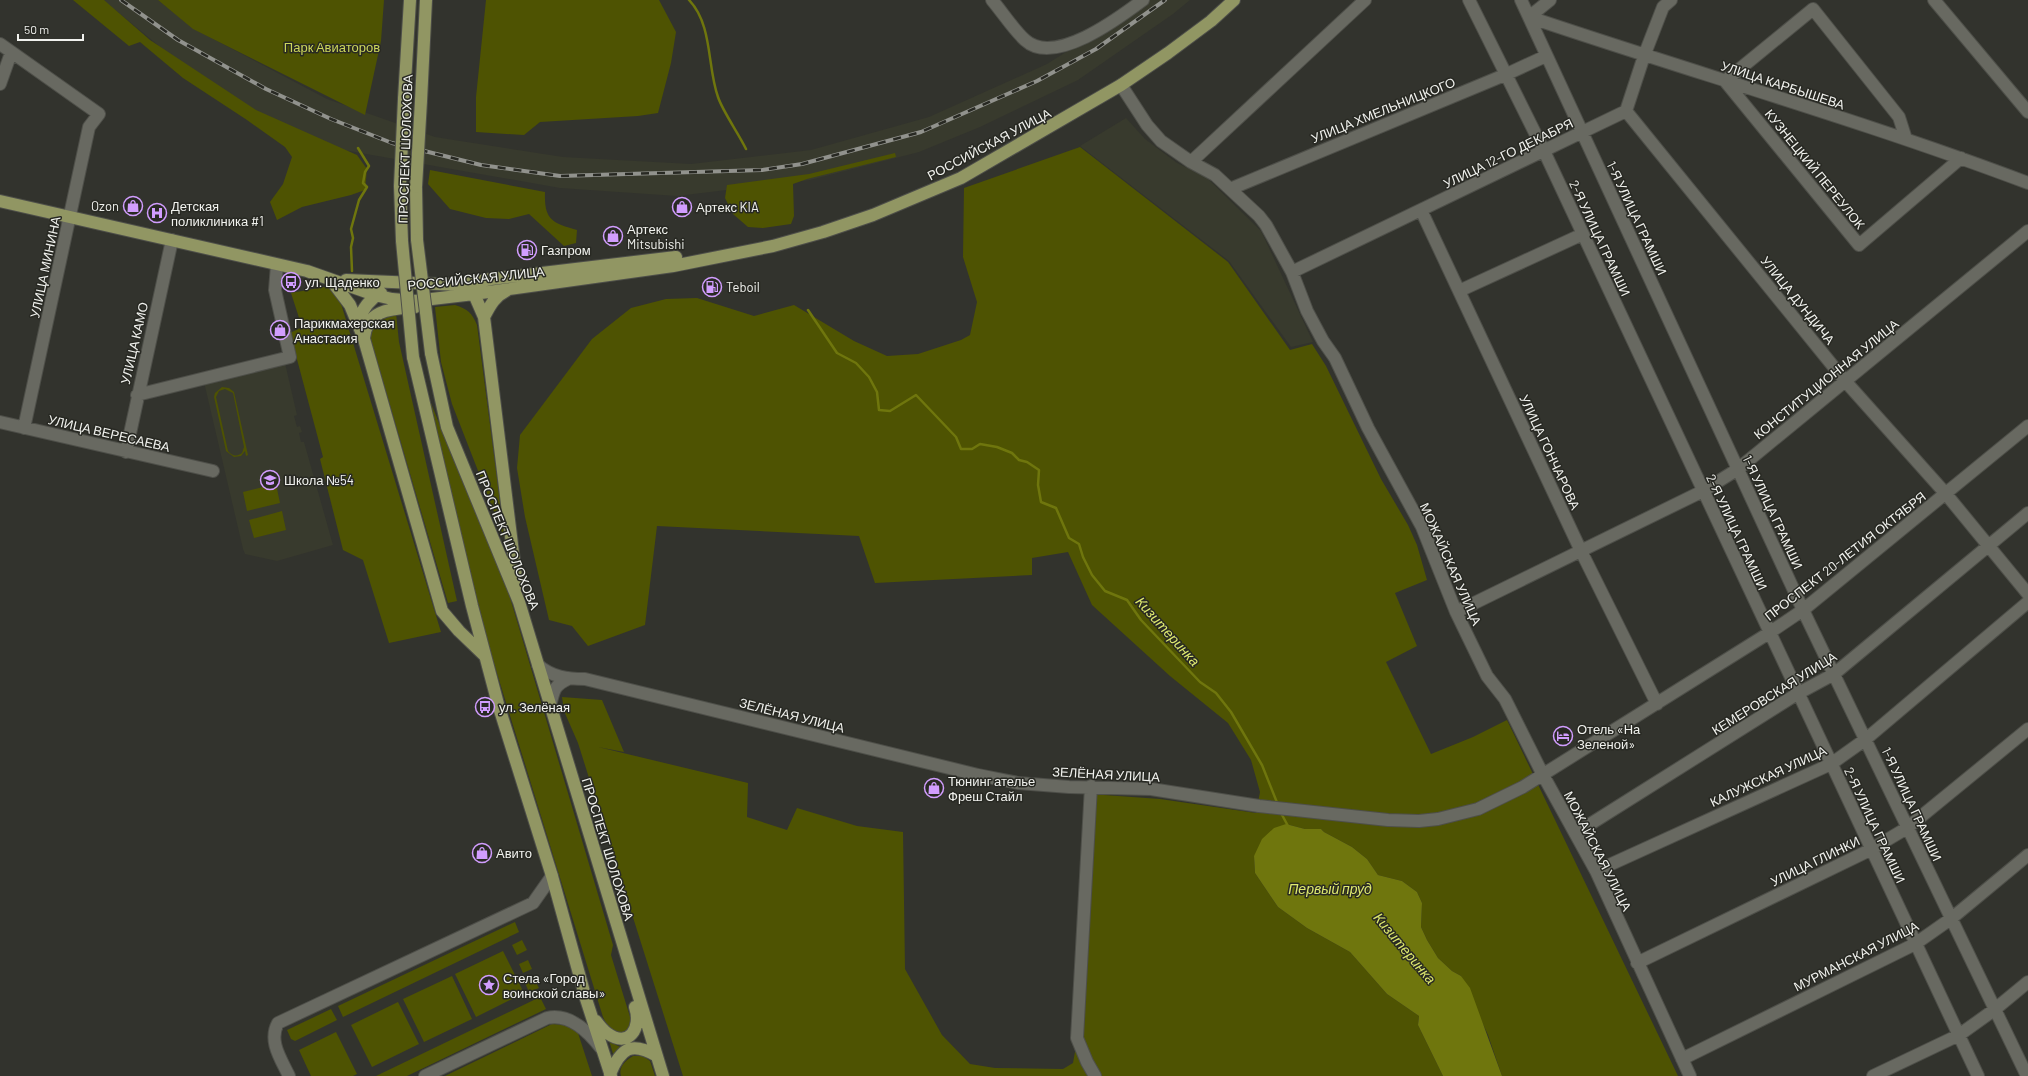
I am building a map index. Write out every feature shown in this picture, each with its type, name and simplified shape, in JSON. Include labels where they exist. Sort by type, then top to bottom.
[{"type":"main road","name":"ПРОСПЕКТ ШОЛОХОВА","points":[[410,0],[400,186],[402,241],[413,357],[485,656],[503,721],[552,876],[592,1017],[611,1075]]},
{"type":"main road","name":"ПРОСПЕКТ ШОЛОХОВА","points":[[426,0],[416,187],[417,240],[431,353],[448,426],[520,602],[632,977],[664,1076]]},
{"type":"main road","name":"РОССИЙСКАЯ УЛИЦА","points":[[329,278],[412,284],[461,285],[491,279],[672,258],[772,238],[870,208],[957,171],[1116,79],[1164,46],[1222,0]]},
{"type":"main road","name":"РОССИЙСКАЯ УЛИЦА","points":[[329,278],[375,295],[392,299],[414,301],[674,266],[797,239],[873,215],[961,178],[1120,85],[1168,53],[1211,21],[1234,0]]},
{"type":"main road","points":[[0,201],[172,240],[329,278],[350,305],[358,321],[442,611],[459,631],[485,656]]},
{"type":"main road","points":[[358,321],[364,308],[375,295],[392,288],[412,284]]},
{"type":"main road","points":[[461,285],[474,294],[484,317],[520,602]]},
{"type":"main road","points":[[484,317],[498,296],[508,289]]},
{"type":"main road","points":[[364,339],[365,328],[369,320],[379,314],[400,308],[465,302],[474,306],[484,317]]},
{"type":"main road","points":[[592,1017],[606,1033],[617,1038],[627,1038],[636,1030],[638,1016],[631,987],[632,977]]},
{"type":"main road","points":[[611,1075],[620,1054],[628,1048],[646,1050],[657,1056]]},
{"type":"street","points":[[992,0],[1026,41],[1041,48],[1055,49],[1068,46],[1093,33],[1143,0]]},
{"type":"street","points":[[1191,162],[1365,0]]},
{"type":"street","name":"2-Я УЛИЦА ГРАМШИ","points":[[1470,0],[1544,151],[1870,850],[1978,1076]]},
{"type":"street","name":"1-Я УЛИЦА ГРАМШИ","points":[[1521,0],[1803,610],[2027,1076]]},
{"type":"street","points":[[1529,17],[1550,0]]},
{"type":"street","points":[[1934,0],[2028,112]]},
{"type":"street","points":[[1626,111],[1664,2]]},
{"type":"street","points":[[1725,81],[1813,9],[1899,117],[1906,139]]},
{"type":"street","name":"УЛИЦА КАРБЫШЕВА","points":[[1529,17],[1644,56],[1906,139],[2028,183]]},
{"type":"street","points":[[0,44],[11,53],[0,84]]},
{"type":"street","name":"УЛИЦА МИНИНА","points":[[11,53],[99,114],[89,127],[24,428]]},
{"type":"street","name":"УЛИЦА ХМЕЛЬНИЦКОГО","points":[[1230,188],[1507,74],[1546,56]]},
{"type":"street","name":"КУЗНЕЦКИЙ ПЕРЕУЛОК","points":[[1725,81],[1859,245],[1961,158]]},
{"type":"street","name":"МОЖАЙСКАЯ УЛИЦА","points":[[1120,85],[1147,125],[1161,141],[1191,162],[1215,175],[1259,216],[1266,225],[1292,272],[1307,311],[1323,341],[1335,358],[1368,428],[1422,527],[1456,612],[1487,676],[1505,699],[1596,872],[1690,1076]]},
{"type":"street","name":"УЛИЦА 12-ГО ДЕКАБРЯ","points":[[1292,272],[1626,111]]},
{"type":"street","name":"УЛИЦА ДУНДИЧА","points":[[1626,111],[1846,382],[1946,494],[2028,594]]},
{"type":"street","name":"УЛИЦА ГОНЧАРОВА","points":[[1421,210],[1581,551],[1657,704]]},
{"type":"street","name":"КОНСТИТУЦИОННАЯ УЛИЦА","points":[[1456,612],[1703,491],[1738,469],[1846,382],[2028,231]]},
{"type":"street","points":[[1459,291],[1583,234]]},
{"type":"street","name":"УЛИЦА КАМО","points":[[126,452],[137,395],[172,240]]},
{"type":"street","points":[[137,395],[290,357],[275,290],[277,265]]},
{"type":"street","name":"УЛИЦА ВЕРЕСАЕВА","points":[[0,422],[213,471]]},
{"type":"street","name":"ПРОСПЕКТ 20-ЛЕТИЯ ОКТЯБРЯ","points":[[1545,773],[1769,634],[1803,610],[2028,426]]},
{"type":"street","name":"КЕМЕРОВСКАЯ УЛИЦА","points":[[1576,833],[1797,694],[1834,674],[2028,512]]},
{"type":"street","name":"КАЛУЖСКАЯ УЛИЦА","points":[[1596,872],[1831,764],[1866,739],[2028,602]]},
{"type":"street","name":"ЗЕЛЁНАЯ УЛИЦА","points":[[538,665],[547,672],[568,679],[585,679],[978,775],[1018,783],[1069,787],[1091,786],[1151,789],[1259,806],[1388,820],[1419,821],[1438,819],[1478,809],[1510,794],[1545,773]]},
{"type":"street","points":[[550,706],[555,688],[558,684],[568,679]]},
{"type":"street","name":"УЛИЦА ГЛИНКИ","points":[[1637,963],[1870,850],[1907,828],[2028,729]]},
{"type":"street","points":[[1091,786],[1077,1038],[1087,1062],[1095,1076]]},
{"type":"street","name":"МУРМАНСКАЯ УЛИЦА","points":[[1682,1059],[1915,944],[1952,918],[2028,855]]},
{"type":"street","points":[[289,1076],[274,1044],[274,1029],[278,1024],[533,903],[552,876]]},
{"type":"street","points":[[1873,1076],[1959,1036],[2028,982]]},
{"type":"street","points":[[425,1076],[547,1018],[555,1016],[563,1017],[574,1023],[591,1036],[603,1051]]},
{"type":"shaded area","points":[[103,0],[158,0],[196,30],[327,99],[435,137],[563,157],[691,164],[811,150],[929,117],[1047,64],[1149,0],[1190,0],[1173,14],[1078,80],[980,127],[919,152],[810,180],[677,196],[560,188],[298,142],[181,64]]},
{"type":"shaded area","points":[[1126,118],[1145,139],[1177,163],[1206,177],[1261,231],[1313,342],[1291,347],[1229,261],[1080,146]]},
{"type":"shaded area","name":"Школа №54","points":[[285,363],[297,415],[294,416],[297,427],[300,426],[302,432],[299,433],[301,442],[304,442],[333,545],[277,561],[245,554],[204,382]]},
{"type":"green space","points":[[73,0],[104,0],[150,40],[256,110],[357,155],[367,169],[365,190],[302,207],[277,220],[270,202],[283,184],[292,157],[285,147],[183,78],[140,42],[129,46]]},
{"type":"green space","name":"Парк Авиаторов","points":[[158,0],[384,0],[381,41],[365,115],[193,29]]},
{"type":"green space","points":[[486,0],[659,0],[676,32],[671,63],[658,113],[638,116],[540,122],[524,135],[476,132],[476,97]]},
{"type":"green space","points":[[1080,147],[1228,262],[1290,350],[1312,344],[1326,366],[1381,479],[1408,525],[1417,545],[1427,580],[1395,593],[1417,646],[1386,662],[1431,754],[1473,737],[1507,720],[1678,1076],[1502,1076],[1488,1035],[1461,976],[1452,971],[1438,958],[1427,940],[1421,927],[1422,903],[1417,892],[1402,881],[1378,875],[1367,859],[1352,847],[1321,829],[1305,829],[1286,824],[1254,856],[1255,873],[1278,907],[1307,928],[1350,952],[1387,994],[1419,1016],[1418,1025],[1443,1076],[683,1076],[578,743],[564,711],[562,697],[602,700],[624,752],[598,747],[748,783],[747,817],[787,830],[797,808],[857,826],[903,832],[905,969],[942,1035],[970,1064],[995,1068],[1063,1069],[1073,1063],[1076,1046],[1090,794],[1160,799],[1256,813],[1260,792],[1251,760],[1228,723],[1170,676],[1092,605],[1068,552],[1032,558],[1032,575],[875,583],[859,536],[657,526],[645,625],[588,646],[572,626],[549,620],[525,517],[517,468],[520,435],[592,339],[631,308],[666,299],[697,298],[754,316],[794,305],[854,341],[887,356],[918,354],[961,340],[970,335],[977,302],[963,257],[964,188]]},
{"type":"green space","points":[[895,153],[896,157],[807,179],[793,184],[794,216],[791,224],[763,228],[748,227],[733,214],[725,198],[727,185],[809,174]]},
{"type":"green space","points":[[430,170],[545,192],[546,209],[551,219],[561,225],[577,230],[576,243],[564,246],[529,214],[509,219],[486,218],[450,209],[428,184]]},
{"type":"green space","points":[[330,286],[339,297],[441,632],[389,643],[363,560],[343,550],[320,459],[323,457],[290,333],[302,327],[291,293]]},
{"type":"green space","points":[[455,305],[469,312],[477,325],[505,540],[452,404],[441,362],[435,307]]},
{"type":"green space","points":[[396,313],[399,342],[457,601],[448,603],[370,337],[373,328],[379,321]]},
{"type":"green space","points":[[222,387],[229,388],[234,392],[248,455],[246,456],[245,451],[241,456],[234,457],[226,451],[214,397],[215,393]],"holes":[[[225,389],[233,393],[244,447],[242,453],[236,455],[233,455],[228,451],[216,397],[219,391]]]},
{"type":"green space","points":[[427,393],[506,584],[613,945],[611,955],[631,1020],[631,1027],[623,1032],[609,1029],[603,1017],[463,563]]},
{"type":"green space","points":[[276,484],[280,503],[247,511],[243,492]]},
{"type":"green space","points":[[282,511],[286,530],[254,538],[249,520]]},
{"type":"green space","points":[[515,922],[519,932],[343,1017],[338,1006]]},
{"type":"green space","points":[[522,940],[527,950],[517,955],[512,945]]},
{"type":"green space","points":[[503,951],[524,993],[476,1017],[455,974]]},
{"type":"green space","points":[[528,960],[532,969],[523,973],[519,964]]},
{"type":"green space","points":[[452,976],[472,1019],[424,1042],[403,999]]},
{"type":"green space","points":[[534,979],[539,988],[529,992],[525,983]]},
{"type":"green space","points":[[540,997],[546,1009],[407,1076],[376,1076]]},
{"type":"green space","points":[[398,1002],[419,1044],[372,1067],[351,1025]]},
{"type":"green space","points":[[331,1009],[337,1020],[295,1041],[291,1039],[287,1030]]},
{"type":"green space","points":[[552,1024],[566,1025],[578,1033],[592,1076],[445,1076]]},
{"type":"green space","points":[[336,1032],[357,1074],[353,1076],[311,1076],[299,1050]]},
{"type":"green space","points":[[608,1037],[616,1045],[623,1048],[614,1057]]},
{"type":"green space","points":[[633,1056],[643,1056],[650,1061],[655,1076],[621,1076],[620,1073],[625,1062]]},
{"type":"water","name":"Первый пруд","points":[[1286,824],[1305,829],[1321,829],[1352,847],[1367,859],[1378,875],[1402,881],[1417,892],[1422,903],[1421,927],[1427,940],[1438,958],[1452,971],[1461,976],[1470,988],[1502,1076],[1443,1076],[1418,1025],[1419,1016],[1387,994],[1350,952],[1307,928],[1278,907],[1255,873],[1254,856],[1262,839],[1274,828]]},
{"type":"waterway","name":"Кизитеринка","points":[[689,0],[697,10],[706,34],[712,73],[718,97],[746,149]]},
{"type":"waterway","points":[[352,271],[351,247],[353,238],[351,229],[359,200],[367,187],[363,183],[365,172],[369,166],[358,148]]},
{"type":"waterway","name":"Кизитеринка","points":[[808,310],[837,353],[856,363],[869,377],[877,392],[879,410],[890,411],[916,395],[956,437],[961,449],[972,449],[980,444],[997,447],[1012,453],[1019,460],[1027,462],[1039,470],[1038,485],[1041,502],[1056,508],[1069,538],[1079,544],[1083,557],[1092,575],[1105,591],[1127,600],[1141,620],[1200,682],[1216,693],[1231,712],[1262,765],[1278,805]]},
{"type":"waterway","points":[[1281,813],[1288,826]]},
{"type":"railway","points":[[121,0],[178,40],[266,89],[331,119],[392,143],[481,165],[560,176],[762,170],[802,164],[921,132],[1037,81],[1096,49],[1165,0]]},
{"type":"place","name":"Ozon","points":[[133,206]]},
{"type":"place","name":"Артекс KIA","points":[[682,207]]},
{"type":"place","name":"Детская поликлиника #1","points":[[157,213]]},
{"type":"place","name":"Артекс Mitsubishi","points":[[613,236]]},
{"type":"place","name":"Газпром","points":[[527,250]]},
{"type":"place","name":"ул. Щаденко","points":[[291,282]]},
{"type":"place","name":"Teboil","points":[[712,287]]},
{"type":"place","name":"Парикмахерская Анастасия","points":[[280,330]]},
{"type":"place","name":"Школа №54","points":[[270,480]]},
{"type":"place","name":"ул. Зелёная","points":[[485,707]]},
{"type":"place","name":"Отель «На Зеленой»","points":[[1563,736]]},
{"type":"place","name":"Тюнинг ателье Фреш Стайл","points":[[934,788]]},
{"type":"place","name":"Авито","points":[[482,853]]},
{"type":"place","name":"Стела «Город воинской славы»","points":[[489,985]]}]
